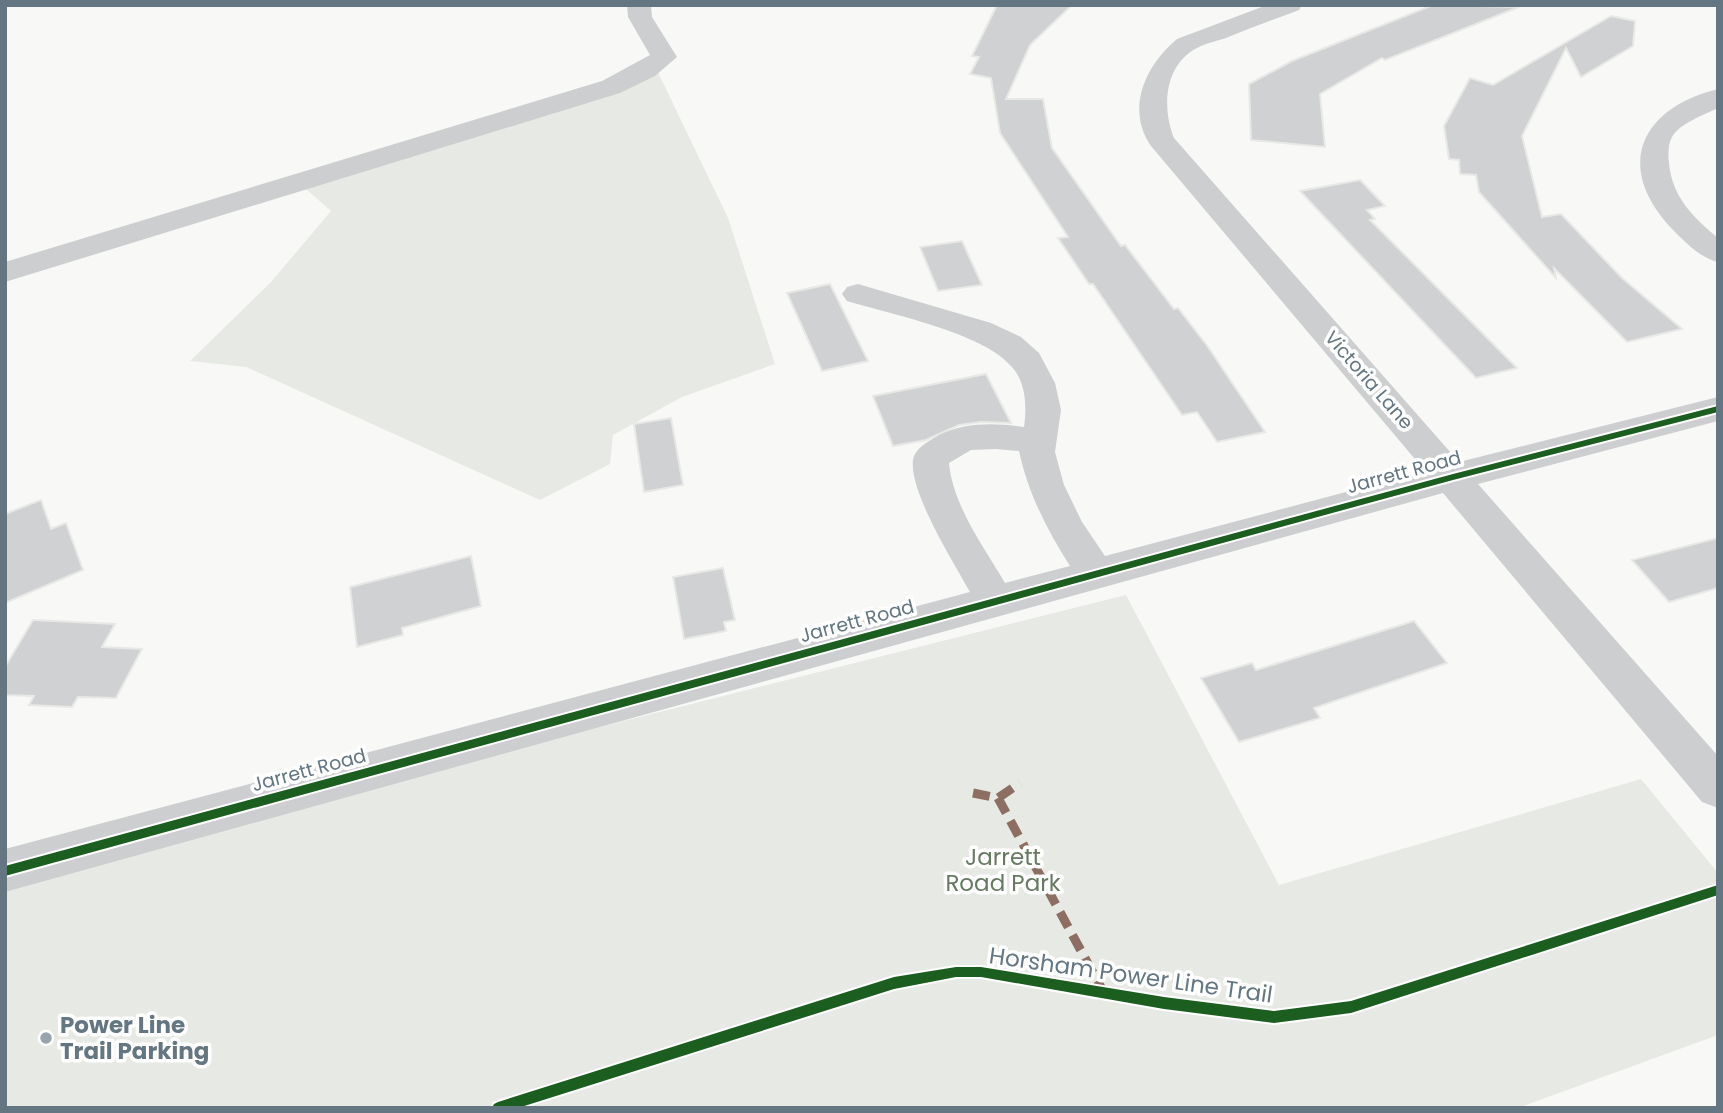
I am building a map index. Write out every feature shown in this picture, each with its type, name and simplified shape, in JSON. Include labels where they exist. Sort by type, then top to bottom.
[{"type":"street","points":[[5,272],[611,87],[646,70],[664,57],[640,17],[639,5]]},
{"type":"street","name":"Victoria Lane","points":[[1290,5],[1186,44],[1175,52],[1155,88],[1152,121],[1161,140],[1718,788]]},
{"type":"street","points":[[1718,97],[1673,122],[1660,133],[1655,148],[1654,167],[1658,187],[1680,223],[1718,253]]},
{"type":"street","points":[[858,294],[979,331],[1009,345],[1027,361],[1038,383],[1044,411],[1037,452],[1066,528],[1096,574]]},
{"type":"street","name":"Jarrett Road","points":[[5,871],[1453,477],[1718,409]]},
{"type":"street","points":[[995,602],[940,499],[929,471],[931,458],[948,444],[976,436],[1039,442]]},
{"type":"green space","points":[[654,64],[728,218],[775,364],[682,397],[613,435],[610,464],[540,500],[246,367],[190,361],[271,282],[331,211],[298,182]]},
{"type":"green space","name":"Jarrett Road Park","points":[[1126,595],[1279,885],[1641,779],[1718,873],[1718,1035],[1518,1108],[5,1108],[5,876]]},
{"type":"building","points":[[997,5],[1072,5],[1030,45],[1006,99],[1043,99],[1052,148],[1121,246],[1125,245],[1174,309],[1178,308],[1208,347],[1265,432],[1217,442],[1197,412],[1182,415],[1093,284],[1089,284],[1058,238],[1068,237],[1000,133],[991,78],[970,74],[979,57],[972,56]]},
{"type":"building","points":[[1433,5],[1519,7],[1385,60],[1382,58],[1320,94],[1325,147],[1251,140],[1249,84],[1292,61]]},
{"type":"building","points":[[1611,16],[1635,21],[1633,46],[1581,77],[1566,48],[1522,136],[1542,217],[1561,214],[1622,278],[1682,329],[1627,342],[1554,268],[1556,278],[1479,192],[1476,175],[1460,174],[1459,160],[1449,159],[1444,126],[1470,78],[1493,85]]},
{"type":"building","points":[[1360,180],[1385,206],[1367,210],[1375,219],[1370,220],[1517,368],[1476,378],[1300,191]]},
{"type":"building","points":[[962,241],[982,285],[938,291],[920,247]]},
{"type":"building","points":[[830,284],[868,361],[822,371],[787,293]]},
{"type":"building","points":[[986,374],[1011,423],[981,422],[959,425],[926,440],[893,446],[873,396]]},
{"type":"building","points":[[671,418],[683,485],[644,492],[634,424]]},
{"type":"building","points":[[41,500],[51,529],[66,523],[83,570],[5,603],[5,514]]},
{"type":"building","points":[[1718,538],[1718,588],[1669,602],[1632,560]]},
{"type":"building","points":[[471,556],[481,606],[402,628],[403,635],[357,647],[350,587]]},
{"type":"building","points":[[723,568],[735,620],[724,622],[726,631],[684,639],[673,577]]},
{"type":"building","points":[[33,620],[115,624],[102,647],[142,649],[116,698],[78,697],[72,707],[29,705],[34,696],[5,695],[5,667]]},
{"type":"building","points":[[1414,621],[1447,663],[1314,708],[1320,718],[1239,742],[1201,678],[1252,663],[1256,670]]},
{"type":"marked path","points":[[973,793],[998,798],[1020,783]]},
{"type":"marked path","points":[[998,798],[1104,993]]},
{"type":"cycle path","points":[[5,871],[1453,477],[1718,409]]},
{"type":"cycle path","name":"Horsham Power Line Trail","points":[[498,1108],[894,983],[956,972],[981,972],[1164,1003],[1274,1017],[1351,1007],[1718,890]]},
{"type":"place","name":"Power Line Trail Parking","points":[[46,1038]]}]
